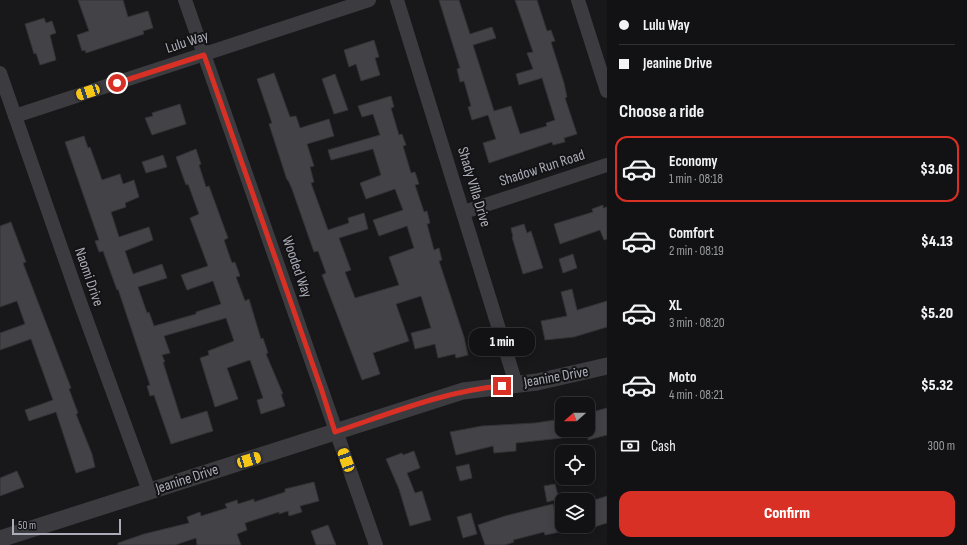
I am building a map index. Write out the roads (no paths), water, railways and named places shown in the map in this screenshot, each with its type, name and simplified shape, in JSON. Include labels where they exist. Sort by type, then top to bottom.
[{"type":"street","name":"Wooded Way","points":[[185,0],[322,390],[335,432],[376,545]]},
{"type":"street","name":"Lulu Way","points":[[15,116],[369,0]]},
{"type":"street","name":"Shady Villa Drive","points":[[397,0],[464,212],[516,384]]},
{"type":"street","points":[[578,0],[607,91]]},
{"type":"street","name":"Naomi Drive","points":[[0,73],[149,491]]},
{"type":"street","name":"Shadow Run Road","points":[[464,212],[607,165]]},
{"type":"street","name":"Jeanine Drive","points":[[0,540],[405,408],[463,391],[537,382],[607,366]]}]
